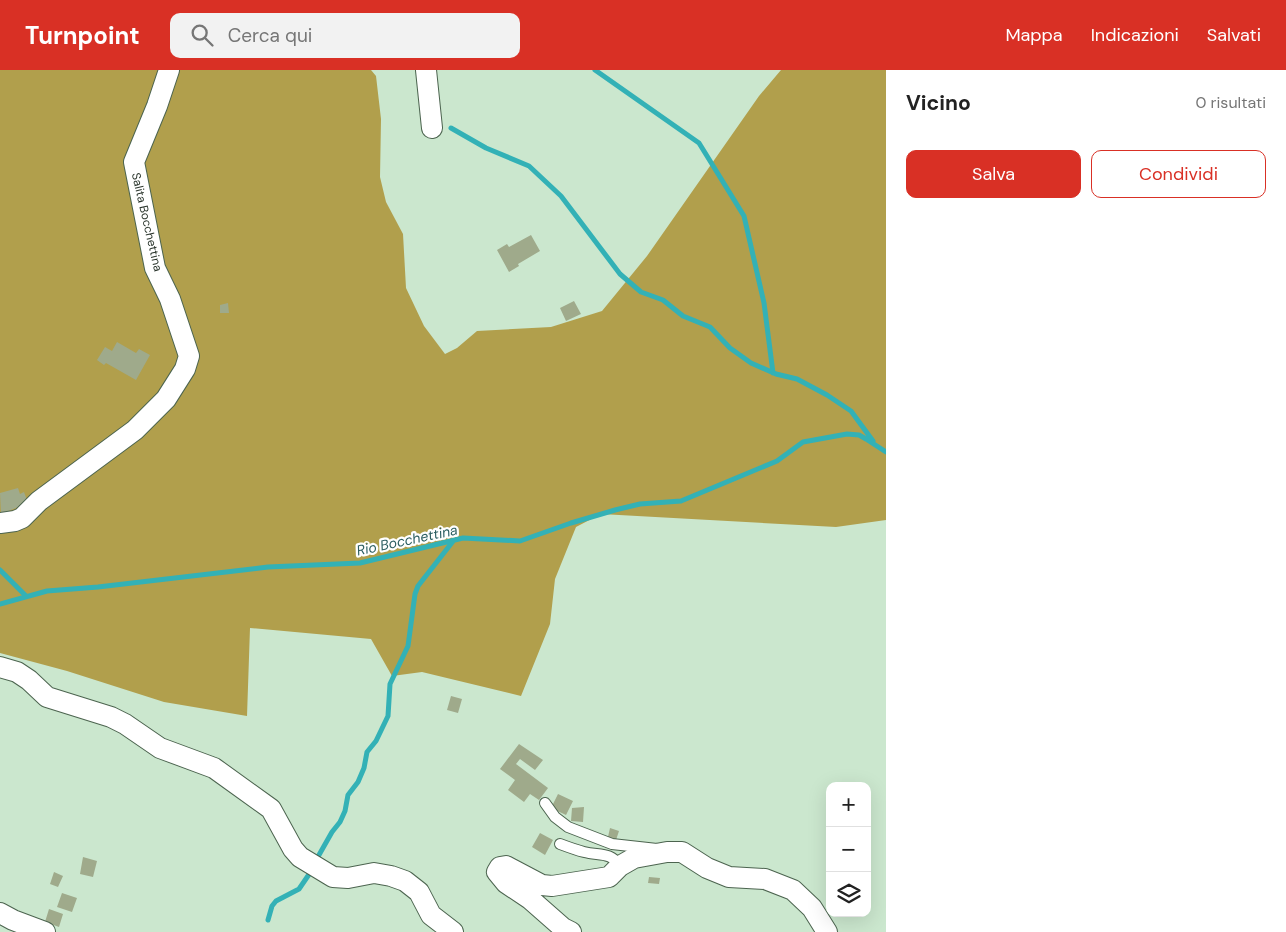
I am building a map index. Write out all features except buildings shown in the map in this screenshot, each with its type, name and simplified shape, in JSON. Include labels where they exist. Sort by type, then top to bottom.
[{"type":"street","name":"Salita Bocchettina","points":[[0,522],[15,521],[22,518],[39,502],[140,426],[166,400],[184,369],[189,356],[170,299],[155,268],[134,162],[157,106],[169,70]]},
{"type":"street","points":[[426,70],[432,128]]},
{"type":"street","points":[[0,667],[17,672],[29,680],[47,697],[111,717],[125,724],[160,748],[214,768],[271,808],[293,849],[300,857],[333,877],[348,878],[374,873],[405,881],[419,892],[431,915],[453,932]]},
{"type":"street","points":[[571,932],[563,928],[530,899],[506,883],[498,872],[500,867],[506,866],[542,885],[552,886],[609,877],[620,866],[634,858],[667,852],[682,852],[707,868],[729,876],[766,879],[794,890],[812,908],[827,932]]},
{"type":"street","points":[[0,913],[45,932]]},
{"type":"lane","points":[[544,803],[555,817],[568,827],[612,844],[651,847],[667,852]]},
{"type":"lane","points":[[560,844],[584,853],[610,857],[615,859],[620,866]]},
{"type":"shaded area","points":[[0,70],[371,70],[376,76],[381,119],[380,177],[386,202],[403,234],[406,288],[424,326],[445,354],[457,348],[477,331],[551,327],[602,311],[647,256],[759,96],[781,70],[886,70],[886,520],[836,527],[601,514],[576,527],[555,579],[550,624],[521,696],[422,672],[392,676],[371,639],[250,628],[247,716],[164,702],[67,671],[0,653]]},
{"type":"waterway","points":[[595,70],[699,143],[744,216],[764,303],[773,373]]},
{"type":"waterway","points":[[451,128],[486,148],[529,166],[561,196],[620,274],[641,292],[663,300],[683,316],[710,327],[730,348],[751,363],[776,374],[797,379],[827,395],[851,411],[873,441]]},
{"type":"waterway","name":"Rio Bocchettina","points":[[0,604],[47,591],[98,587],[268,567],[360,563],[463,538],[520,541],[615,510],[640,504],[681,501],[777,461],[803,442],[847,434],[859,435],[886,452]]},
{"type":"waterway","points":[[315,862],[340,822],[345,811],[348,795],[358,782],[364,768],[367,752],[376,741],[388,716],[390,684],[408,646],[415,594],[418,586],[454,540]]},
{"type":"waterway","points":[[0,570],[26,596]]},
{"type":"waterway","points":[[268,920],[272,906],[276,901],[299,889],[312,870]]}]
